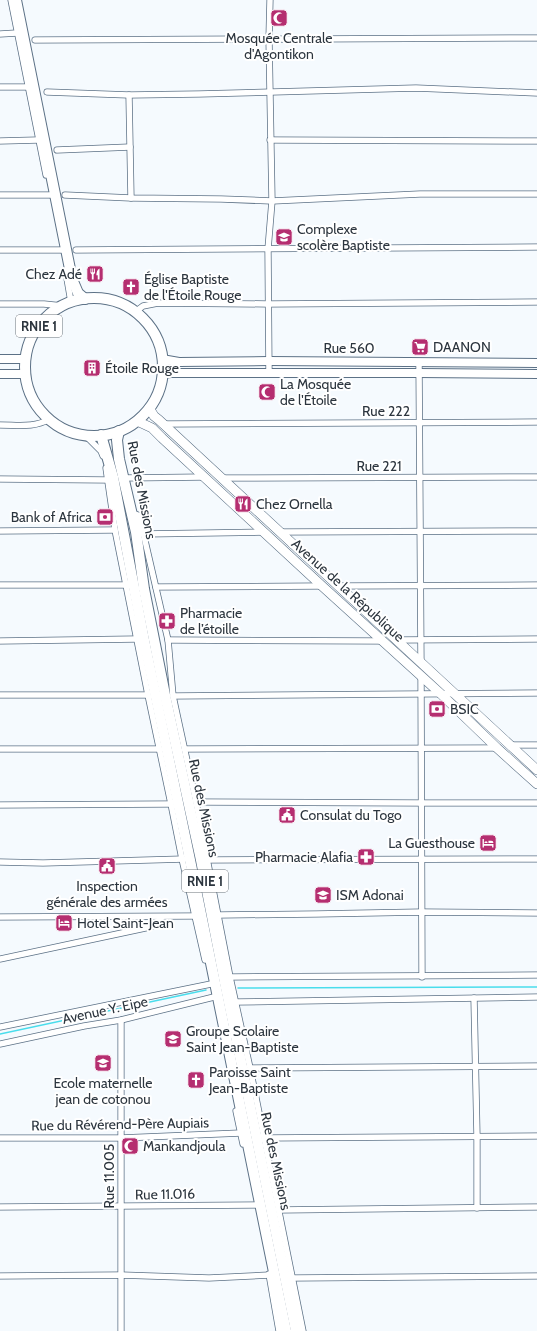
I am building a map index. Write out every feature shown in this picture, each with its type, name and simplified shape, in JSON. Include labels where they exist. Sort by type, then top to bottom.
[{"type":"highway","points":[[16,0],[72,279],[78,293],[84,299]]},
{"type":"highway","name":"RNIE 1","points":[[94,298],[108,300],[120,304],[135,312],[144,320],[153,333],[160,347],[162,359],[162,374],[158,393],[149,408],[137,421],[119,431],[100,435],[86,435],[67,430],[50,419],[41,410],[34,399],[28,387],[26,374],[26,359],[30,342],[36,330],[48,316],[67,304],[84,299],[94,298]]},
{"type":"highway","name":"Rue des Missions","points":[[119,431],[117,440],[118,450],[136,532],[144,589],[154,642],[204,860],[296,1331]]},
{"type":"highway","name":"Rue des Missions","points":[[100,435],[112,477],[186,859],[286,1331]]},
{"type":"main road","points":[[0,359],[26,359]]},
{"type":"main road","name":"Rue 560","points":[[162,359],[179,362],[269,361],[537,363]]},
{"type":"main road","name":"Rue 560","points":[[162,374],[170,372],[419,372],[537,374]]},
{"type":"main road","points":[[0,374],[26,374]]},
{"type":"main road","name":"Avenue de la République","points":[[149,408],[154,416],[537,770]]},
{"type":"main road","name":"Avenue de la République","points":[[137,421],[152,428],[322,586],[421,675],[496,748],[537,784]]},
{"type":"street","points":[[0,304],[67,304],[62,250],[38,140],[11,0]]},
{"type":"street","points":[[269,373],[268,249],[272,201],[270,140],[270,0]]},
{"type":"street","points":[[0,34],[17,33]]},
{"type":"street","points":[[35,40],[537,38]]},
{"type":"street","points":[[0,87],[28,87]]},
{"type":"street","points":[[47,92],[129,94],[270,93],[416,88],[537,93]]},
{"type":"street","points":[[129,94],[131,198]]},
{"type":"street","points":[[0,140],[38,140]]},
{"type":"street","points":[[270,140],[537,141]]},
{"type":"street","points":[[57,150],[130,146]]},
{"type":"street","points":[[65,195],[272,201],[420,194],[537,194]]},
{"type":"street","points":[[0,195],[51,195]]},
{"type":"street","points":[[76,250],[537,247]]},
{"type":"street","points":[[0,250],[62,250]]},
{"type":"street","points":[[135,312],[143,306],[158,303],[268,304],[537,302]]},
{"type":"street","points":[[419,362],[421,663]]},
{"type":"street","points":[[0,425],[32,426],[40,425],[50,419]]},
{"type":"street","name":"Rue 222","points":[[163,424],[537,422]]},
{"type":"street","points":[[86,435],[101,451],[108,480],[115,530],[159,749],[171,804],[186,859],[195,916],[214,997],[240,1133],[258,1205],[279,1331]]},
{"type":"street","points":[[123,478],[205,477]]},
{"type":"street","name":"Rue 221","points":[[222,478],[537,477]]},
{"type":"street","points":[[0,480],[108,480]]},
{"type":"street","points":[[132,513],[139,517],[168,640],[173,696],[196,802],[204,860],[219,915],[230,977],[250,1068],[303,1331]]},
{"type":"street","points":[[0,530],[115,530]]},
{"type":"street","points":[[280,532],[537,531]]},
{"type":"street","points":[[143,534],[264,532]]},
{"type":"street","points":[[0,585],[126,585]]},
{"type":"street","points":[[337,586],[537,585]]},
{"type":"street","points":[[156,587],[322,586]]},
{"type":"street","points":[[0,641],[137,639]]},
{"type":"street","points":[[396,640],[537,639]]},
{"type":"street","points":[[168,640],[383,641]]},
{"type":"street","points":[[421,675],[422,977]]},
{"type":"street","points":[[173,696],[537,693]]},
{"type":"street","points":[[0,695],[148,695]]},
{"type":"street","points":[[509,745],[537,745]]},
{"type":"street","points":[[184,749],[496,748]]},
{"type":"street","points":[[0,749],[159,749]]},
{"type":"street","points":[[196,802],[537,803]]},
{"type":"street","points":[[0,804],[171,804]]},
{"type":"street","points":[[0,862],[43,863],[186,859],[537,859]]},
{"type":"street","points":[[219,915],[422,912],[537,913]]},
{"type":"street","points":[[0,917],[195,916]]},
{"type":"street","points":[[0,959],[150,927],[162,917]]},
{"type":"street","points":[[230,977],[422,977],[537,975]]},
{"type":"street","name":"Avenue Y. Eipe","points":[[0,1027],[211,984]]},
{"type":"street","name":"Avenue Y. Eipe","points":[[0,1044],[84,1026],[121,1020],[214,997]]},
{"type":"street","points":[[236,1002],[537,997]]},
{"type":"street","points":[[474,998],[477,1208]]},
{"type":"street","name":"Rue 11.005","points":[[121,1020],[121,1331]]},
{"type":"street","points":[[250,1068],[537,1066]]},
{"type":"street","name":"Rue du Révérend-Père Aupiais","points":[[0,1138],[121,1138],[240,1133]]},
{"type":"street","points":[[264,1138],[537,1136]]},
{"type":"street","name":"Rue 11.016","points":[[0,1207],[258,1205]]},
{"type":"street","points":[[279,1210],[537,1207]]},
{"type":"street","points":[[0,1276],[121,1275],[209,1278],[270,1275]]},
{"type":"street","points":[[293,1278],[537,1276]]},
{"type":"waterway","points":[[238,988],[537,987]]},
{"type":"waterway","points":[[0,1034],[206,990]]},
{"type":"place","name":"Mosquée Centrale d'Agontikon","points":[[279,18]]},
{"type":"place","name":"Complexe scolère Baptiste","points":[[284,237]]},
{"type":"place","name":"Chez Adé","points":[[95,274]]},
{"type":"place","name":"Église Baptiste de l'Étoile Rouge","points":[[131,287]]},
{"type":"place","name":"DAANON","points":[[420,347]]},
{"type":"place","name":"Étoile Rouge","points":[[92,368]]},
{"type":"place","name":"La Mosquée de l'Étoile","points":[[267,392]]},
{"type":"place","name":"Chez Ornella","points":[[243,504]]},
{"type":"place","name":"Bank of Africa","points":[[105,517]]},
{"type":"place","name":"Pharmacie de l’étoille","points":[[167,621]]},
{"type":"place","name":"BSIC","points":[[437,709]]},
{"type":"place","name":"Consulat du Togo","points":[[287,815]]},
{"type":"place","name":"La Guesthouse","points":[[488,843]]},
{"type":"place","name":"Pharmacie Alafia","points":[[366,857]]},
{"type":"place","name":"Inspection générale des armées","points":[[107,866]]},
{"type":"place","name":"ISM Adonai","points":[[323,895]]},
{"type":"place","name":"Hotel Saint-Jean","points":[[64,923]]},
{"type":"place","name":"Groupe Scolaire Saint Jean-Baptiste","points":[[173,1039]]},
{"type":"place","name":"Ecole maternelle jean de cotonou","points":[[103,1063]]},
{"type":"place","name":"Paroisse Saint Jean-Baptiste","points":[[196,1080]]},
{"type":"place","name":"Mankandjoula","points":[[130,1146]]}]
